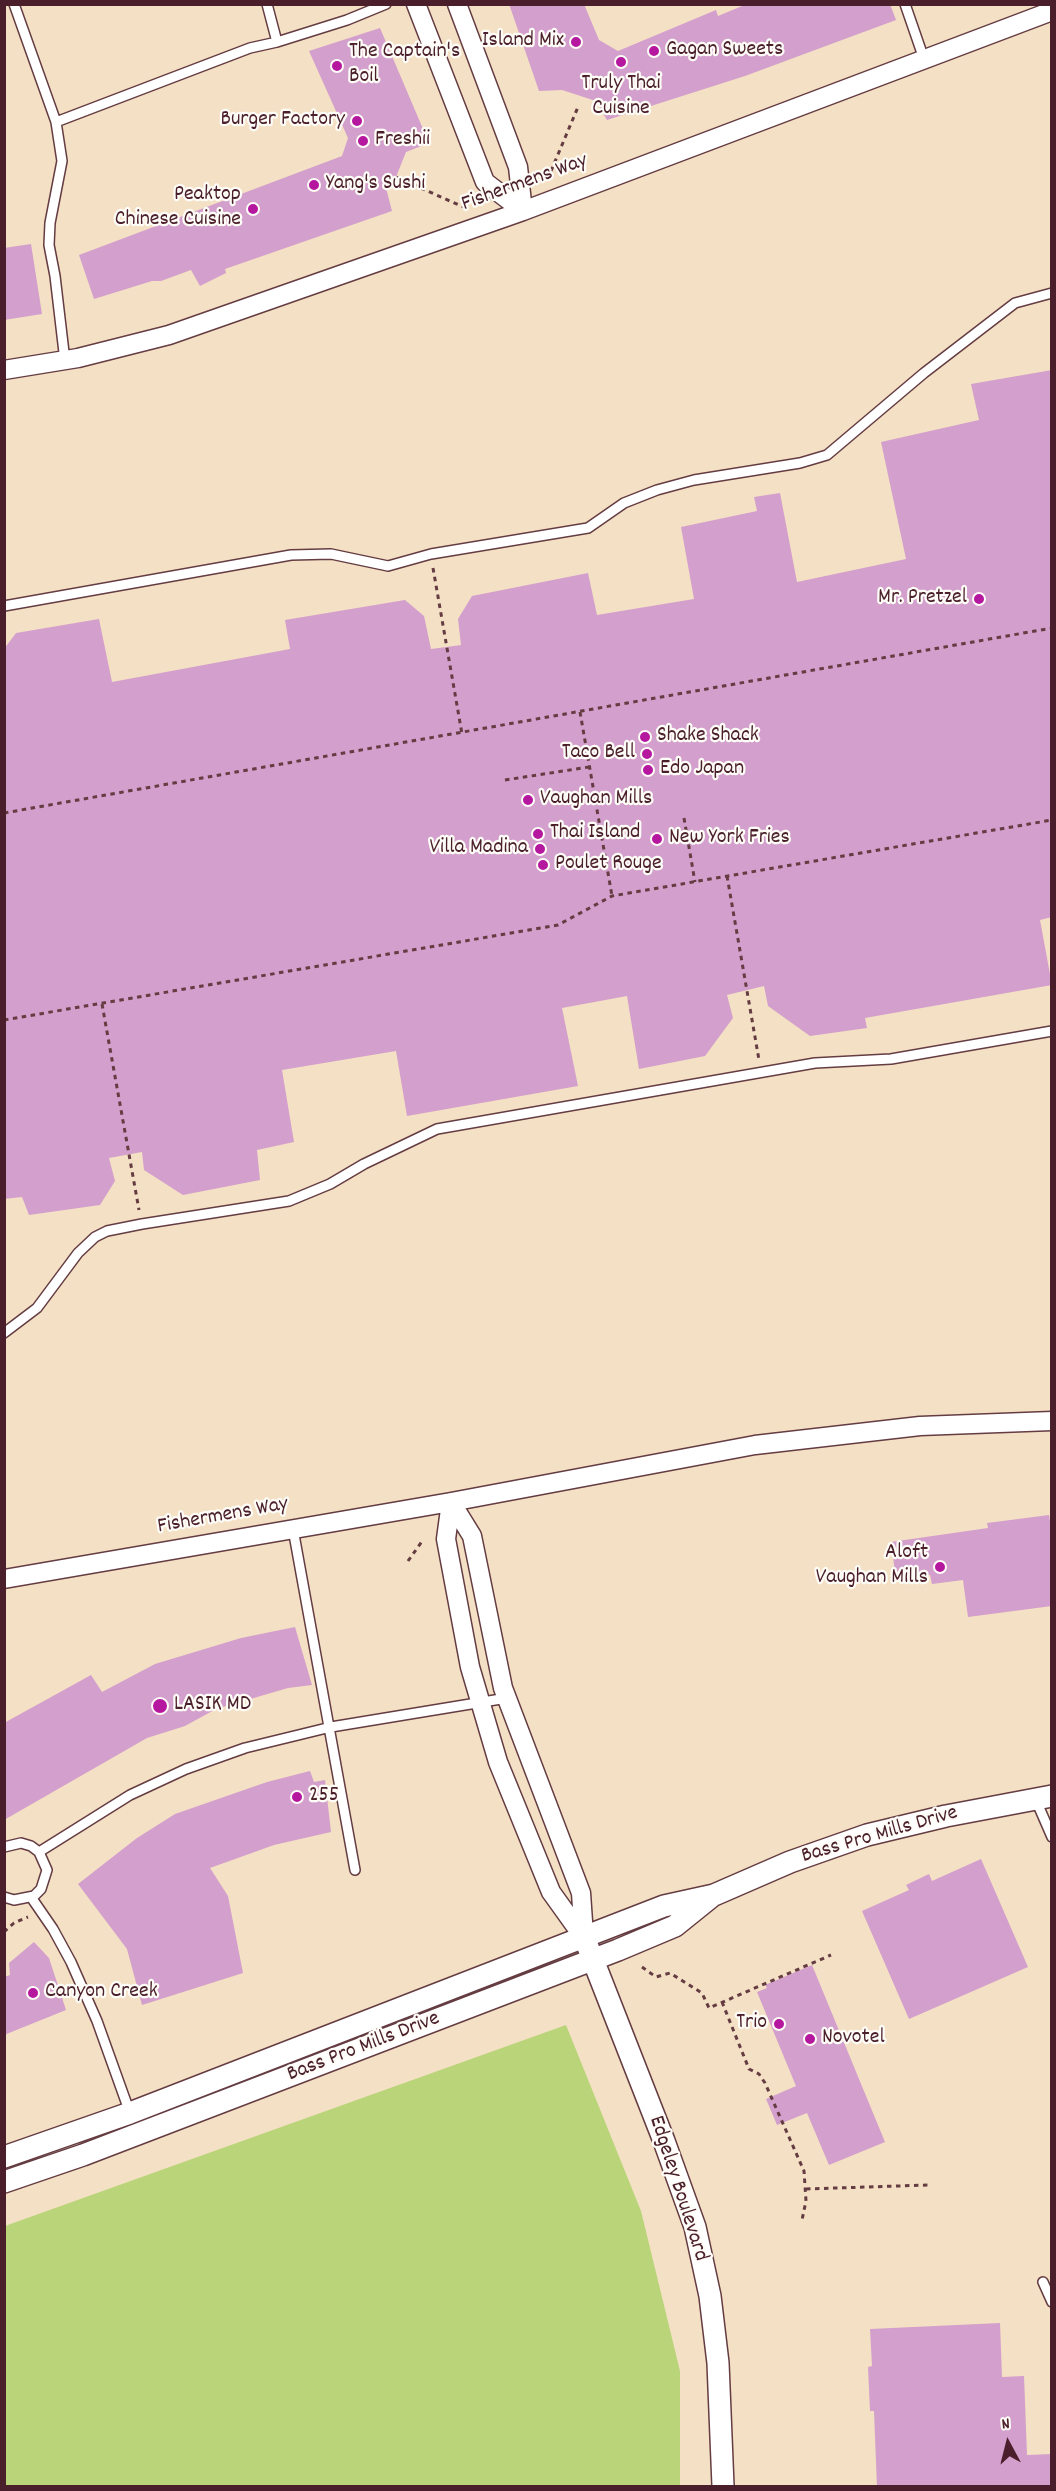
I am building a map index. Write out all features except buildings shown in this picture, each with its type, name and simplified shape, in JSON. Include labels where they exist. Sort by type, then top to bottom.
[{"type":"street","points":[[416,4],[485,182],[523,211]]},
{"type":"street","points":[[457,4],[518,167],[523,211]]},
{"type":"street","name":"Fishermens Way","points":[[4,370],[65,361],[169,335],[523,211],[1052,10]]},
{"type":"street","name":"Fishermens Way","points":[[4,1579],[451,1502],[755,1445],[920,1426],[1052,1421]]},
{"type":"street","points":[[451,1502],[472,1536],[507,1698],[581,1893],[584,1938]]},
{"type":"street","points":[[451,1502],[446,1539],[470,1667],[498,1762],[551,1893],[584,1938]]},
{"type":"street","name":"Bass Pro Mills Drive","points":[[4,2157],[130,2113],[664,1906],[714,1895],[790,1862],[867,1835],[946,1816],[1043,1797]]},
{"type":"street","name":"Bass Pro Mills Drive","points":[[4,2182],[83,2155],[593,1960],[675,1926],[714,1895]]},
{"type":"street","name":"Edgeley Boulevard","points":[[584,1938],[664,2141],[695,2227],[710,2296],[718,2363],[723,2487]]},
{"type":"lane","points":[[14,4],[56,122],[62,161],[50,223],[49,245],[56,276],[65,361]]},
{"type":"lane","points":[[267,4],[277,42]]},
{"type":"lane","points":[[56,122],[250,48],[277,42],[386,4]]},
{"type":"lane","points":[[906,4],[924,59]]},
{"type":"lane","points":[[4,606],[291,555],[331,554],[388,566],[431,554],[588,528],[624,503],[657,490],[694,480],[800,463],[827,455],[924,373],[1015,303],[1052,293]]},
{"type":"lane","points":[[4,1332],[14,1328],[41,1304],[87,1244],[107,1231],[289,1201],[330,1184],[364,1164],[437,1129],[815,1063],[891,1059],[1052,1031]]},
{"type":"lane","points":[[293,1529],[331,1727],[355,1870]]},
{"type":"lane","points":[[39,1852],[130,1795],[186,1769],[245,1748],[331,1727],[507,1698]]},
{"type":"lane","points":[[1043,1797],[1052,1837]]},
{"type":"lane","points":[[4,1847],[21,1843],[31,1846],[39,1852],[47,1870],[41,1889],[31,1897],[15,1900],[4,1897]]},
{"type":"lane","points":[[31,1897],[71,1962],[89,2001],[130,2113]]},
{"type":"lane","points":[[1043,2282],[1052,2302]]},
{"type":"path","points":[[551,171],[578,107]]},
{"type":"path","points":[[396,177],[468,209]]},
{"type":"path","points":[[431,554],[462,734]]},
{"type":"path","points":[[4,813],[462,734],[1052,628]]},
{"type":"path","points":[[580,712],[612,896]]},
{"type":"path","points":[[505,780],[589,767]]},
{"type":"path","points":[[684,818],[695,882]]},
{"type":"path","points":[[4,1020],[558,925],[612,896],[1052,820]]},
{"type":"path","points":[[727,876],[761,1074]]},
{"type":"path","points":[[102,1004],[142,1224]]},
{"type":"path","points":[[408,1561],[423,1540]]},
{"type":"path","points":[[4,1932],[14,1923],[41,1912]]},
{"type":"path","points":[[642,1967],[656,1977],[670,1973],[702,1993],[709,2008],[831,1955]]},
{"type":"path","points":[[722,2002],[749,2069],[759,2074],[765,2083],[804,2171],[806,2189],[802,2220]]},
{"type":"path","points":[[806,2189],[928,2185]]},
{"type":"green space","points":[[566,2025],[641,2211],[680,2371],[680,2486],[5,2486],[5,2226]]},
{"type":"place","name":"Island Mix","points":[[576,42]]},
{"type":"place","name":"Gagan Sweets","points":[[654,51]]},
{"type":"place","name":"Truly Thai Cuisine","points":[[621,62]]},
{"type":"place","name":"The Captain's Boil","points":[[337,66]]},
{"type":"place","name":"Burger Factory","points":[[357,121]]},
{"type":"place","name":"Freshii","points":[[363,141]]},
{"type":"place","name":"Yang's Sushi","points":[[314,185]]},
{"type":"place","name":"Peaktop Chinese Cuisine","points":[[253,209]]},
{"type":"place","name":"Mr. Pretzel","points":[[979,599]]},
{"type":"place","name":"Shake Shack","points":[[645,737]]},
{"type":"place","name":"Taco Bell","points":[[647,754]]},
{"type":"place","name":"Edo Japan","points":[[648,770]]},
{"type":"place","name":"Vaughan Mills","points":[[528,800]]},
{"type":"place","name":"Thai Island","points":[[538,834]]},
{"type":"place","name":"New York Fries","points":[[657,839]]},
{"type":"place","name":"Villa Madina","points":[[540,849]]},
{"type":"place","name":"Poulet Rouge","points":[[543,865]]},
{"type":"place","name":"Aloft Vaughan Mills","points":[[940,1567]]},
{"type":"place","name":"LASIK MD","points":[[160,1706]]},
{"type":"place","name":"255","points":[[297,1797]]},
{"type":"place","name":"Canyon Creek","points":[[33,1993]]},
{"type":"place","name":"Trio","points":[[779,2024]]},
{"type":"place","name":"Novotel","points":[[810,2039]]}]
